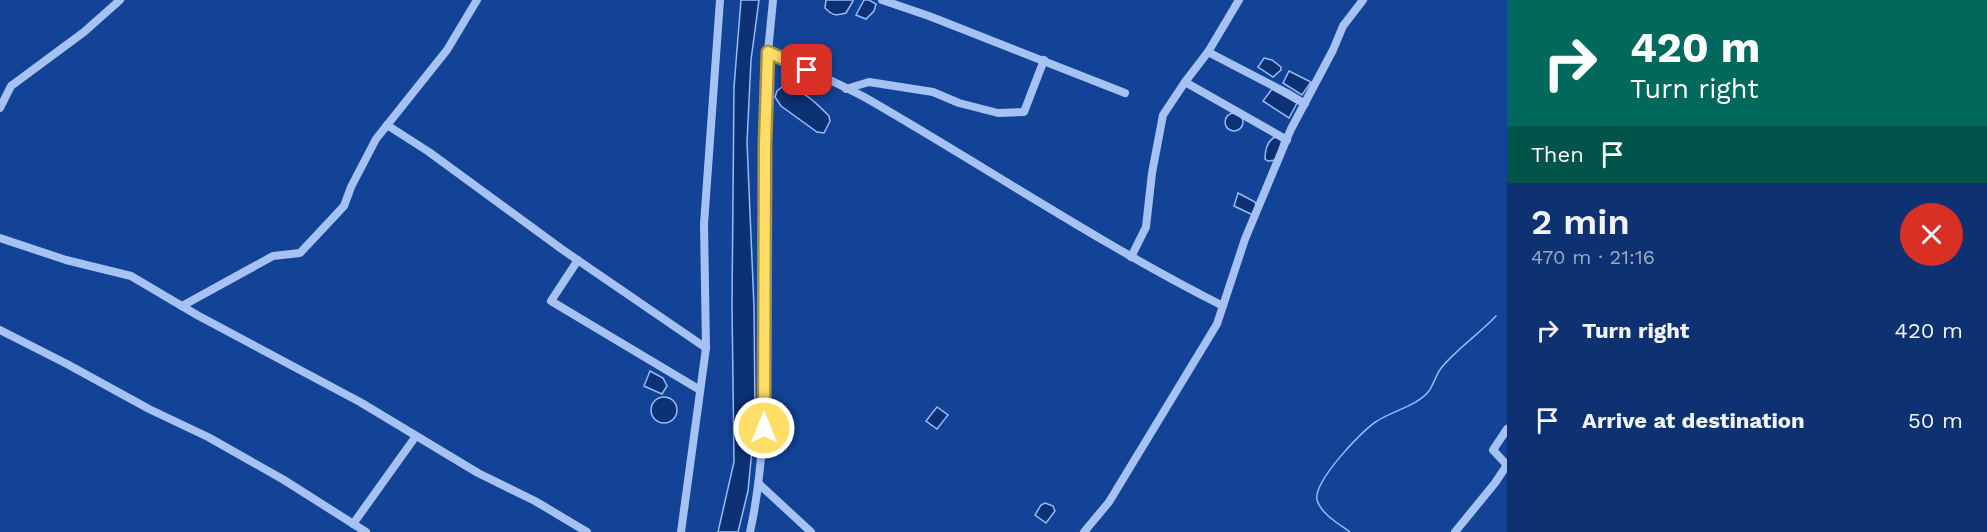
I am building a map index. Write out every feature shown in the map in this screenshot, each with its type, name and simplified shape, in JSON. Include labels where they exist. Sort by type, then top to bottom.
[{"type":"street","points":[[0,108],[11,86],[84,32],[120,0]]},
{"type":"street","points":[[182,306],[273,256],[300,254],[344,206],[351,187],[376,139],[447,50],[477,0]]},
{"type":"street","points":[[681,532],[706,348],[704,224],[720,0]]},
{"type":"street","points":[[750,532],[759,484],[764,428],[765,144],[772,0]]},
{"type":"street","points":[[882,0],[1044,60],[1125,93]]},
{"type":"street","points":[[1131,257],[1146,227],[1155,154],[1163,115],[1209,52],[1239,0]]},
{"type":"street","points":[[1084,532],[1109,502],[1217,324],[1245,239],[1287,140],[1343,26],[1363,0]]},
{"type":"street","points":[[768,52],[864,97],[1131,257],[1223,306]]},
{"type":"street","points":[[1209,52],[1305,104]]},
{"type":"street","points":[[846,89],[869,82],[933,92],[959,104],[998,112],[1024,112],[1044,60]]},
{"type":"street","points":[[1185,82],[1287,140]]},
{"type":"street","points":[[387,125],[429,152],[578,260],[706,348]]},
{"type":"street","points":[[0,238],[66,260],[130,276],[360,402],[478,473],[535,501],[587,532]]},
{"type":"street","points":[[578,260],[551,301],[700,390]]},
{"type":"street","points":[[0,330],[149,409],[208,437],[284,480],[366,532]]},
{"type":"street","points":[[1455,532],[1507,465],[1493,450],[1507,429]]},
{"type":"street","points":[[353,524],[416,436]]},
{"type":"street","points":[[759,484],[811,532]]},
{"type":"water","points":[[741,0],[759,0],[751,60],[747,142],[754,307],[755,419],[748,491],[738,532],[718,532],[734,462],[732,305],[734,87]]},
{"type":"water","points":[[826,0],[853,1],[846,13],[837,15],[825,8]]},
{"type":"water","points":[[864,0],[876,4],[874,11],[866,19],[856,15]]},
{"type":"water","points":[[1264,58],[1272,60],[1281,67],[1281,70],[1273,77],[1258,67]]},
{"type":"water","points":[[1289,71],[1311,82],[1302,95],[1283,83]]},
{"type":"water","points":[[782,87],[802,93],[829,116],[830,121],[824,133],[817,132],[781,106],[775,97],[777,91]]},
{"type":"water","points":[[1272,89],[1297,103],[1289,118],[1263,101]]},
{"type":"water","points":[[1234,113],[1242,118],[1243,122],[1238,130],[1234,131],[1226,126],[1225,122],[1230,114]]},
{"type":"water","points":[[1275,137],[1282,140],[1276,160],[1268,161],[1265,159],[1266,150],[1270,141]]},
{"type":"water","points":[[1238,193],[1255,202],[1257,209],[1253,215],[1234,206]]},
{"type":"water","points":[[650,371],[663,378],[667,386],[662,394],[644,386]]},
{"type":"water","points":[[664,397],[673,401],[677,410],[673,419],[664,423],[655,419],[651,410],[655,401]]},
{"type":"water","points":[[937,407],[948,415],[937,429],[926,421]]},
{"type":"water","points":[[1045,503],[1053,506],[1055,511],[1046,523],[1035,515]]},
{"type":"waterway","points":[[1350,532],[1326,514],[1317,500],[1318,492],[1330,469],[1370,426],[1424,396],[1442,367],[1496,316]]},
{"type":"route","points":[[764,428],[765,144],[768,52],[807,70]]}]
